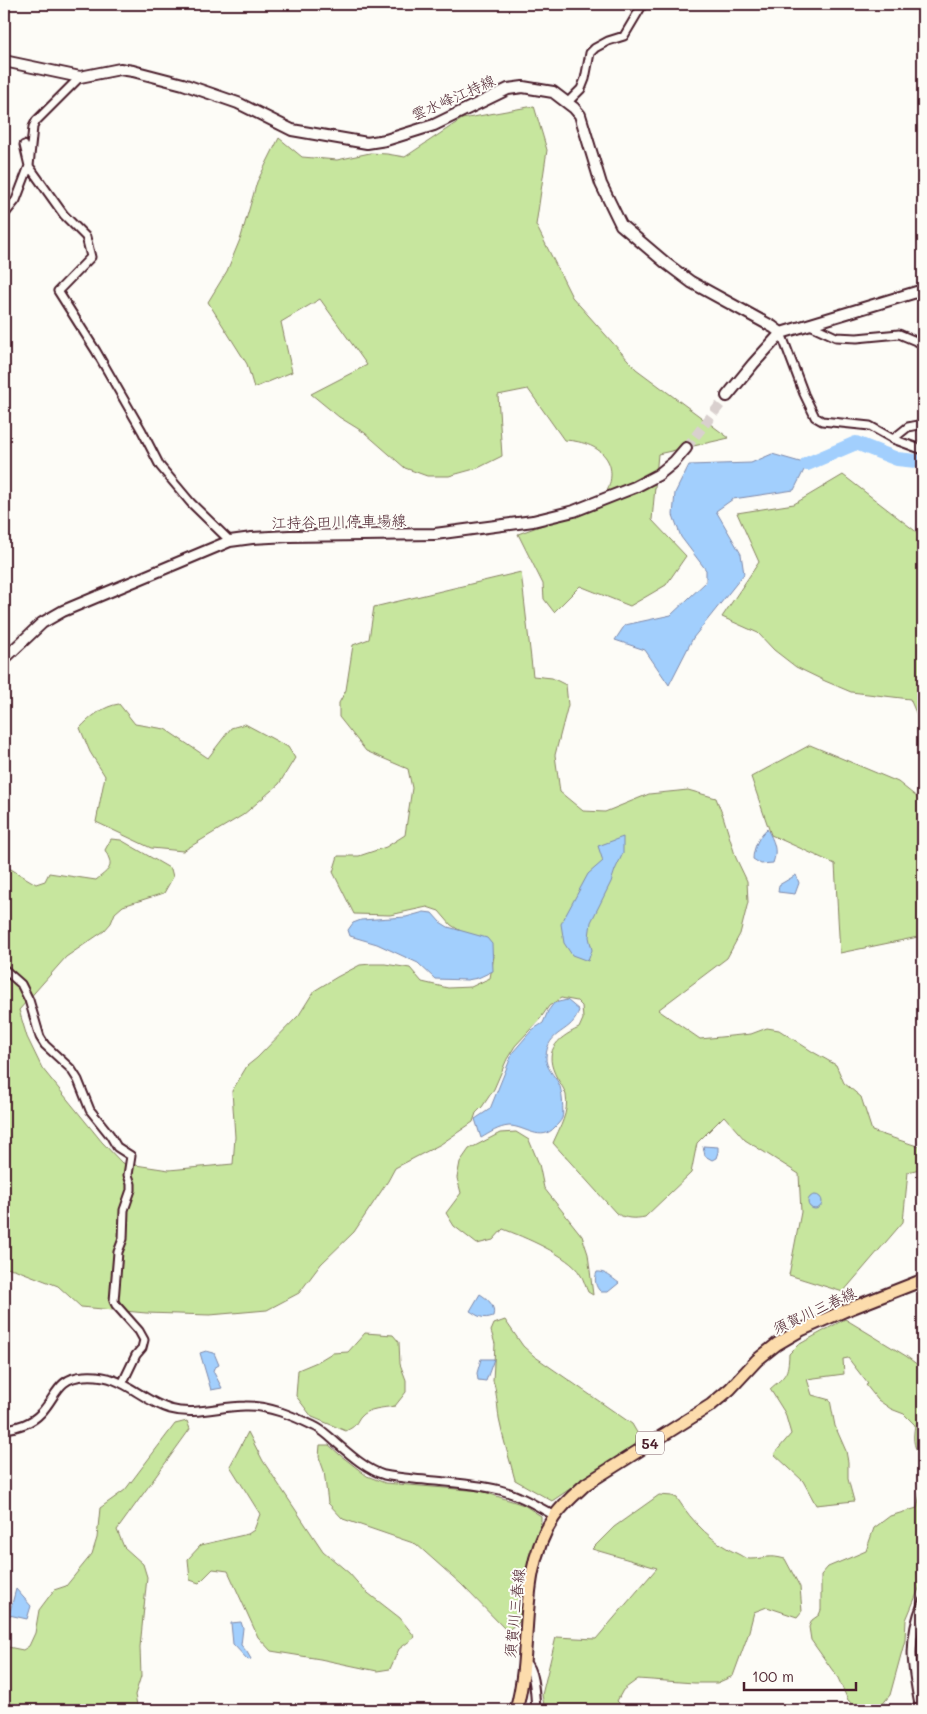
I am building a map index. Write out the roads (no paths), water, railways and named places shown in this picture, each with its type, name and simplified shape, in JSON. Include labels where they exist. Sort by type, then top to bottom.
[{"type":"main road","name":"雲水峰江持線","points":[[4,61],[80,77],[120,69],[133,71],[183,84],[231,100],[292,130],[367,143],[386,140],[434,125],[508,89],[523,87],[553,92],[580,115],[601,184],[621,225],[691,282],[781,333]]},
{"type":"main road","points":[[727,396],[781,333],[923,290]]},
{"type":"main road","name":"江持谷田川停車場線","points":[[4,659],[42,623],[63,611],[230,541],[289,536],[435,534],[533,520],[574,511],[635,487],[658,475],[674,462],[686,448]]},
{"type":"main road","name":"須賀川三春線","points":[[516,1710],[523,1681],[532,1573],[539,1547],[555,1516],[570,1497],[586,1484],[722,1397],[756,1360],[777,1344],[801,1330],[844,1311],[923,1280]]},
{"type":"street","points":[[567,103],[581,89],[590,53],[594,48],[608,41],[624,36],[643,4]]},
{"type":"street","points":[[4,215],[16,200],[29,166],[33,128],[36,121],[80,77]]},
{"type":"street","points":[[24,145],[29,166],[64,215],[86,238],[91,257],[58,292],[96,351],[160,466],[190,503],[230,541]]},
{"type":"street","points":[[808,324],[836,337],[858,338],[899,334],[923,344]]},
{"type":"street","points":[[781,333],[804,394],[815,417],[822,421],[870,426],[923,450]]},
{"type":"street","points":[[893,438],[908,427],[923,424]]},
{"type":"street","points":[[4,969],[20,984],[29,1000],[40,1037],[45,1045],[72,1070],[90,1110],[117,1147],[131,1156],[128,1174],[131,1190],[124,1210],[123,1239],[118,1252],[114,1301],[116,1306],[139,1331],[144,1340],[142,1348],[136,1355],[123,1382]]},
{"type":"street","points":[[4,1430],[15,1428],[35,1418],[48,1404],[60,1385],[69,1379],[101,1376],[123,1382],[154,1402],[179,1411],[244,1406],[266,1408],[316,1427],[354,1458],[382,1474],[503,1491],[530,1502],[555,1516]]},
{"type":"street","points":[[920,1710],[912,1658],[912,1642],[914,1628],[923,1600]]},
{"type":"street","points":[[525,1662],[530,1668],[532,1676],[536,1710]]},
{"type":"water","points":[[772,454],[807,464],[794,490],[733,499],[716,511],[741,554],[744,574],[693,638],[669,685],[645,650],[615,640],[625,625],[671,615],[706,582],[706,570],[681,537],[673,515],[675,493],[689,465],[751,463]]},
{"type":"water","points":[[767,829],[772,838],[775,854],[773,863],[761,864],[753,859],[753,855],[759,838]]},
{"type":"water","points":[[623,837],[623,853],[591,922],[589,937],[592,950],[588,961],[572,955],[564,943],[561,924],[588,874],[603,861],[598,846]]},
{"type":"water","points":[[796,875],[799,883],[795,894],[778,892],[779,885]]},
{"type":"water","points":[[424,912],[432,913],[440,922],[448,927],[487,938],[492,944],[493,971],[478,978],[467,980],[435,979],[418,963],[377,944],[350,936],[348,930],[353,923],[361,920],[406,917]]},
{"type":"water","points":[[567,1000],[579,1010],[571,1024],[551,1041],[547,1048],[546,1057],[547,1064],[561,1091],[563,1111],[561,1120],[550,1132],[544,1134],[509,1126],[498,1129],[481,1138],[475,1119],[490,1109],[513,1052],[532,1030],[543,1023],[554,1003]]},
{"type":"water","points":[[703,1146],[718,1147],[716,1158],[712,1160],[705,1156]]},
{"type":"water","points":[[815,1195],[820,1197],[822,1202],[820,1207],[815,1209],[810,1207],[808,1202],[810,1197]]},
{"type":"water","points":[[597,1272],[606,1274],[619,1283],[608,1292],[601,1292],[597,1288],[596,1283]]},
{"type":"water","points":[[480,1294],[492,1306],[493,1316],[478,1316],[470,1311]]},
{"type":"water","points":[[206,1351],[214,1353],[219,1365],[213,1371],[222,1388],[211,1390],[200,1353]]},
{"type":"water","points":[[481,1359],[494,1359],[486,1381],[478,1380],[477,1373]]},
{"type":"water","points":[[16,1589],[31,1606],[27,1619],[9,1615]]},
{"type":"water","points":[[241,1622],[243,1628],[241,1645],[251,1659],[248,1660],[233,1644],[231,1623]]},
{"type":"waterway","points":[[807,464],[856,443],[897,459],[916,461]]},
{"type":"tunnel","points":[[686,448],[727,396]]}]
